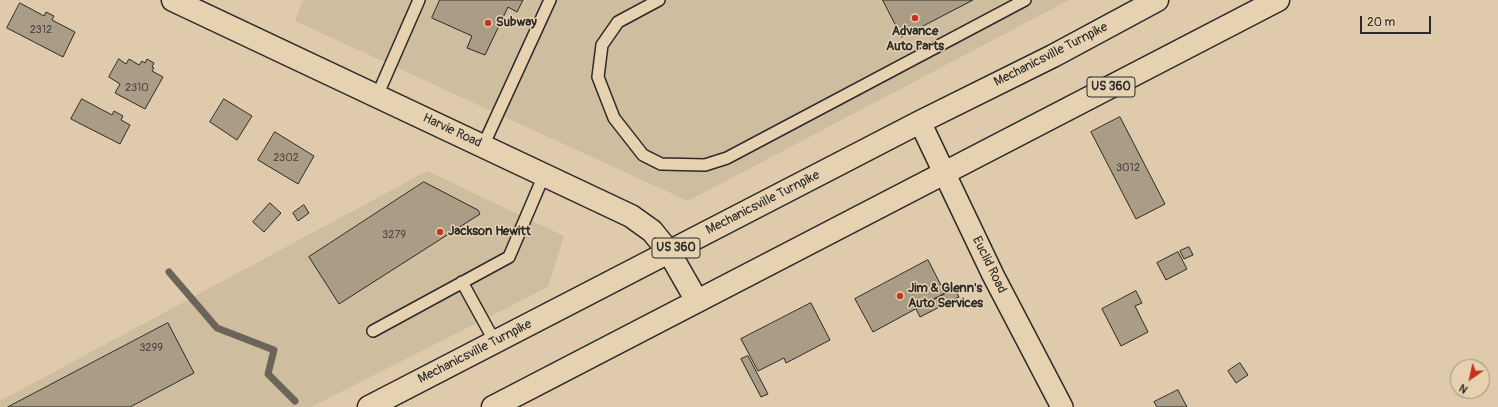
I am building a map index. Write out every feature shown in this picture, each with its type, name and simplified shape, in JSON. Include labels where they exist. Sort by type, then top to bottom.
[{"type":"main road","name":"Harvie Road","points":[[173,0],[631,216],[652,231],[668,252],[697,301]]},
{"type":"main road","name":"Mechanicsville Turnpike","points":[[369,407],[920,122],[1053,56],[1157,0]]},
{"type":"main road","name":"US 360","points":[[494,407],[1278,0]]},
{"type":"street","name":"Euclid Road","points":[[920,122],[997,281],[1062,407]]},
{"type":"lane","points":[[376,96],[420,0]]},
{"type":"lane","points":[[483,146],[550,0]]},
{"type":"lane","points":[[659,0],[618,22],[602,45],[598,77],[614,118],[643,155],[661,164],[705,165],[727,158],[1025,0]]},
{"type":"lane","points":[[373,331],[508,257],[544,175]]},
{"type":"lane","points":[[462,282],[495,342]]},
{"type":"shaded area","points":[[303,0],[1069,0],[688,201],[295,21]]},
{"type":"shaded area","points":[[427,171],[564,236],[548,287],[311,407],[0,407],[0,401]]},
{"type":"building","points":[[440,0],[523,0],[517,12],[508,7],[485,55],[467,48],[472,36],[432,18]]},
{"type":"building","name":"Advance Auto Parts","points":[[883,0],[973,0],[902,37]]},
{"type":"building","points":[[20,3],[44,16],[46,12],[54,16],[52,20],[75,32],[63,57],[7,28]]},
{"type":"building","points":[[119,59],[126,64],[129,59],[139,65],[142,61],[145,63],[147,59],[154,63],[152,67],[154,68],[152,71],[163,77],[145,109],[115,93],[120,84],[109,77]]},
{"type":"building","points":[[82,99],[112,115],[114,111],[123,116],[121,120],[130,125],[120,144],[71,119]]},
{"type":"building","points":[[224,99],[252,116],[237,140],[210,122]]},
{"type":"building","points":[[1120,117],[1165,204],[1136,219],[1091,132]]},
{"type":"building","points":[[275,132],[314,156],[298,184],[258,160]]},
{"type":"building","points":[[424,182],[478,210],[480,214],[339,304],[309,257]]},
{"type":"building","points":[[270,203],[281,213],[264,232],[253,222]]},
{"type":"building","points":[[304,205],[309,213],[298,221],[293,213]]},
{"type":"building","points":[[1189,247],[1193,255],[1184,259],[1180,251]]},
{"type":"building","points":[[1178,252],[1187,269],[1166,280],[1157,263]]},
{"type":"building","name":"Jim & Glenn's Auto Services","points":[[928,260],[945,293],[873,332],[855,299]]},
{"type":"building","points":[[955,289],[959,297],[920,317],[916,309]]},
{"type":"building","points":[[1136,291],[1142,303],[1135,306],[1148,332],[1121,346],[1102,309]]},
{"type":"building","points":[[811,303],[830,340],[786,363],[784,358],[758,371],[741,339]]},
{"type":"building","points":[[168,323],[194,373],[130,407],[8,407]]},
{"type":"building","points":[[748,356],[768,394],[761,397],[741,359]]},
{"type":"building","points":[[1240,363],[1248,375],[1236,383],[1228,371]]},
{"type":"building","points":[[1178,390],[1187,407],[1157,407],[1154,402]]},
{"type":"waterway","points":[[169,272],[217,328],[274,350],[268,374],[295,401]]},
{"type":"place","name":"Advance Auto Parts","points":[[915,18]]},
{"type":"place","name":"Subway","points":[[488,23]]},
{"type":"place","name":"Jackson Hewitt","points":[[440,232]]},
{"type":"place","name":"Jim & Glenn's Auto Services","points":[[900,296]]}]
